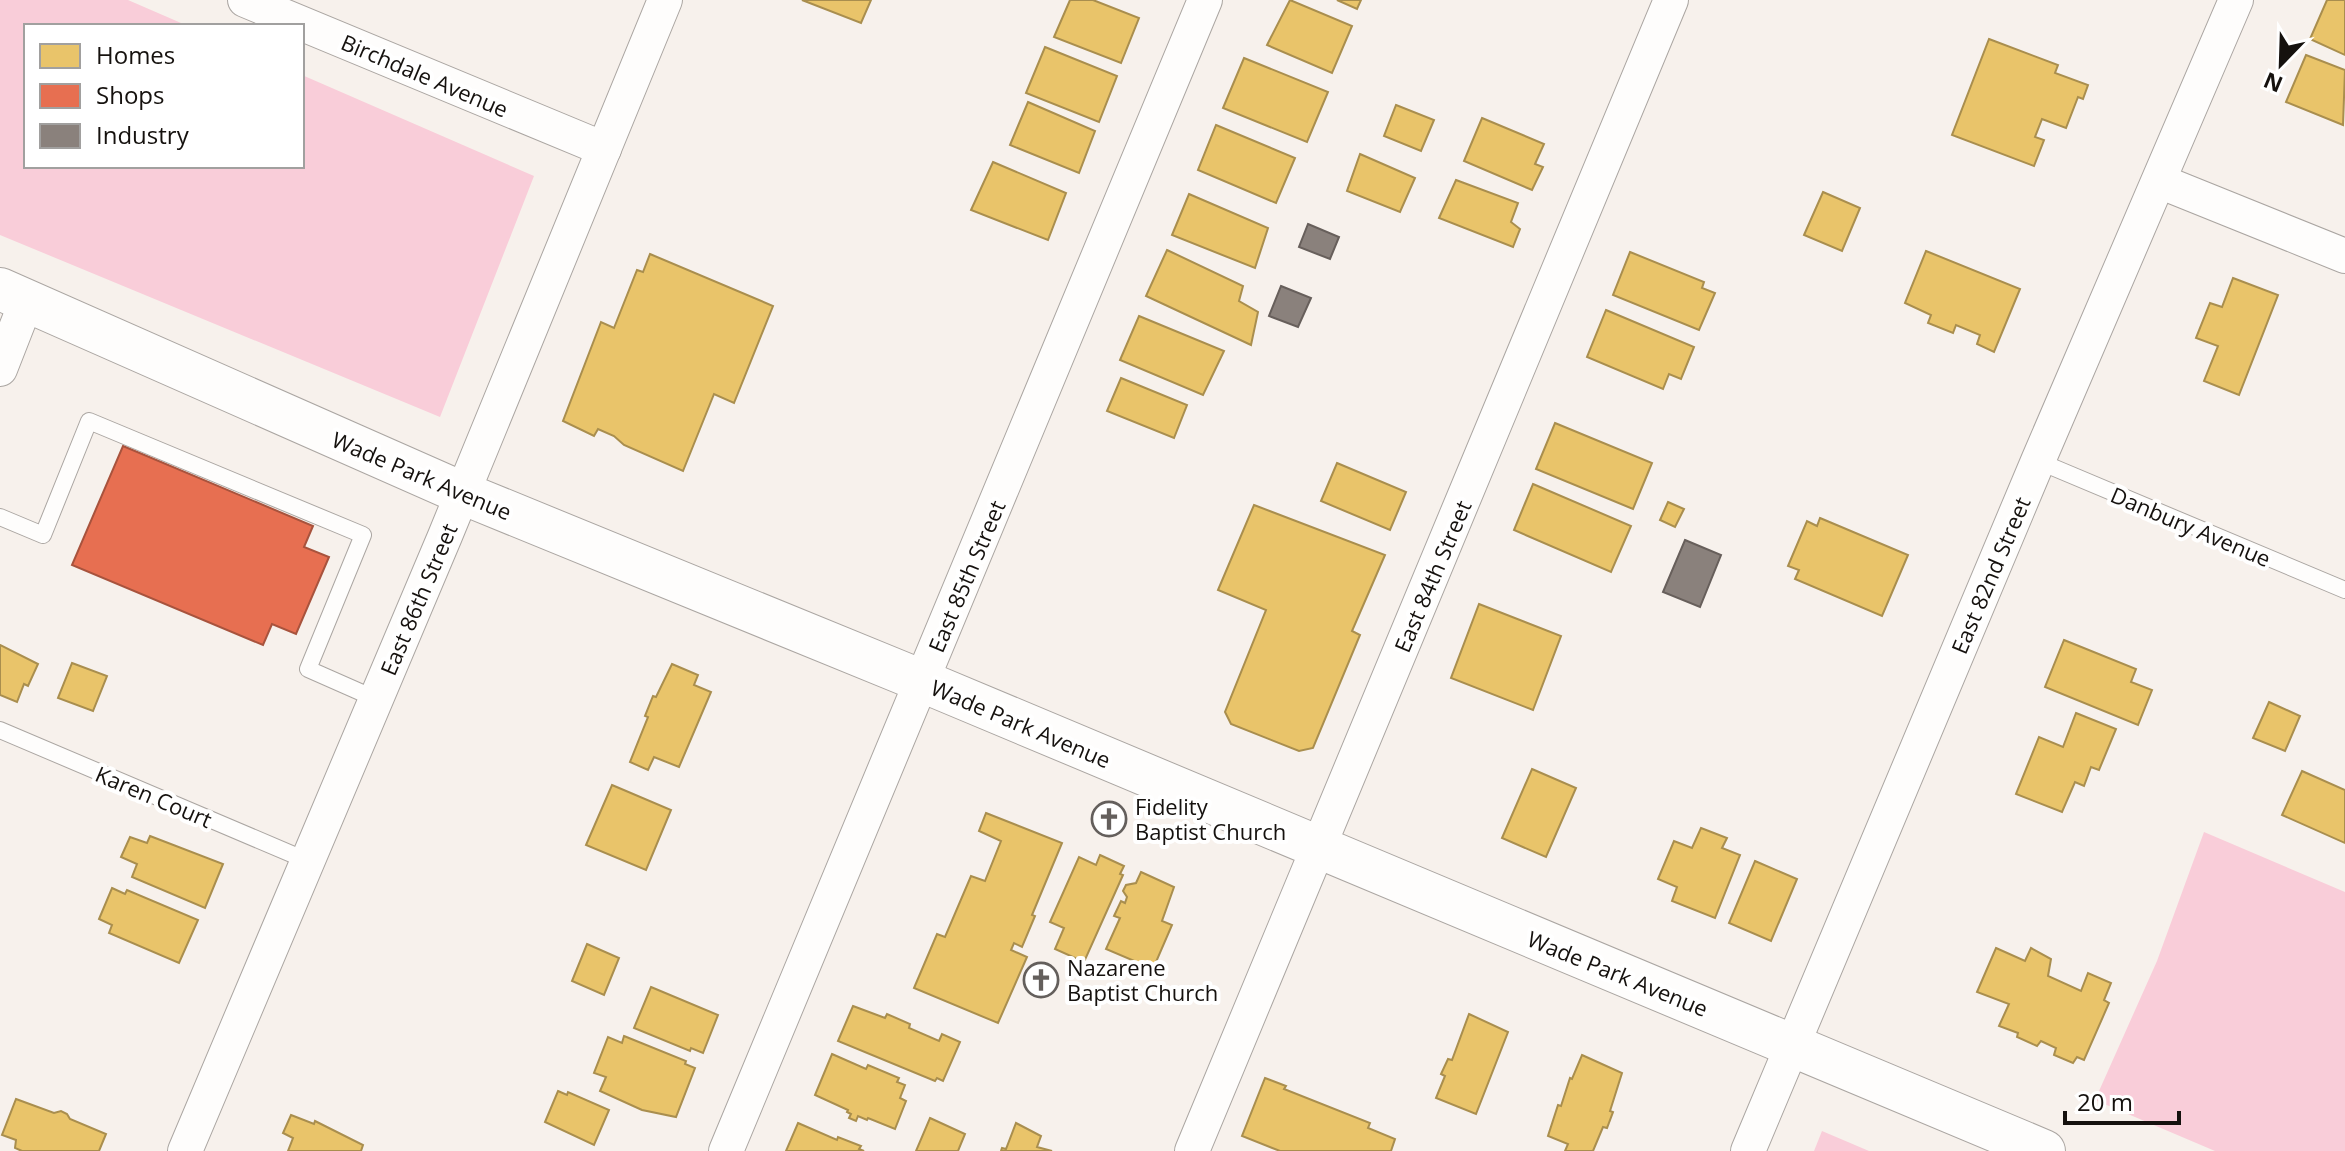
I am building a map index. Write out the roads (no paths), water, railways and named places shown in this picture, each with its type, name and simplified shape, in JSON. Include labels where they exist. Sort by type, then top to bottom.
[{"type":"street","name":"Birchdale Avenue","points":[[245,0],[303,24]]},
{"type":"street","name":"East 86th Street","points":[[185,1151],[665,0]]},
{"type":"street","name":"East 85th Street","points":[[726,1151],[1205,0]]},
{"type":"street","name":"East 84th Street","points":[[1192,1151],[1671,0]]},
{"type":"street","name":"East 82nd Street","points":[[1748,1151],[2236,0]]},
{"type":"street","name":"Birchdale Avenue","points":[[304,24],[604,149]]},
{"type":"street","points":[[2159,181],[2345,256]]},
{"type":"street","name":"Wade Park Avenue","points":[[14,295],[462,493],[922,681],[2044,1151]]},
{"type":"street","points":[[0,369],[14,295]]},
{"type":"lane","points":[[0,517],[43,535],[89,421],[363,535],[308,669],[376,699]]},
{"type":"lane","name":"Danbury Avenue","points":[[2038,461],[2345,590]]},
{"type":"lane","name":"Karen Court","points":[[0,730],[308,861]]},
{"type":"place","name":"Fidelity Baptist Church","points":[[1109,819]]},
{"type":"place","name":"Nazarene Baptist Church","points":[[1041,980]]}]
